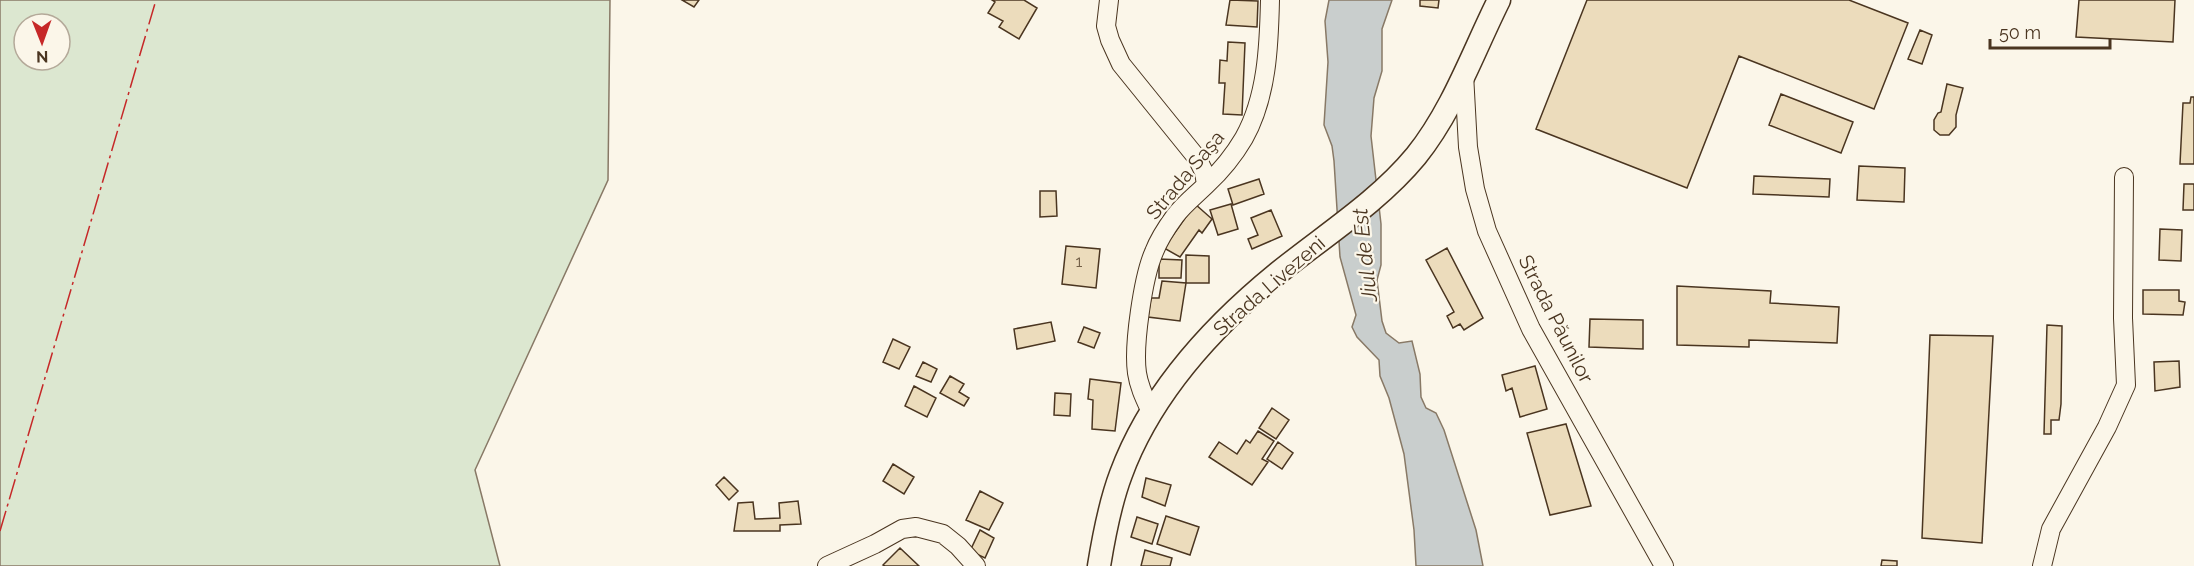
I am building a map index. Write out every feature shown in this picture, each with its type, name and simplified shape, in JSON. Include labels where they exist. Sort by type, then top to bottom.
[{"type":"main road","name":"Strada Livezeni","points":[[1099,566],[1108,516],[1120,474],[1151,412],[1197,350],[1219,327],[1278,273],[1326,237],[1395,179],[1417,155],[1434,131],[1499,0]]},
{"type":"street","points":[[1109,0],[1106,26],[1121,64],[1197,158],[1204,172],[1206,185]]},
{"type":"street","name":"Strada Saşa","points":[[1151,412],[1137,375],[1135,356],[1149,269],[1154,253],[1176,215],[1228,161],[1244,138],[1255,115],[1262,87],[1269,35],[1270,0]]},
{"type":"street","name":"Strada Păunilor","points":[[1464,74],[1468,147],[1475,189],[1487,231],[1531,329],[1664,566]]},
{"type":"street","points":[[2042,566],[2051,529],[2107,427],[2126,384],[2123,318],[2124,177]]},
{"type":"street","points":[[827,566],[902,529],[916,527],[943,534],[958,546],[976,566]]},
{"type":"green space","points":[[0,0],[610,0],[608,180],[475,470],[500,566],[0,566]]},
{"type":"water","name":"Jiul de Est","points":[[1329,0],[1392,0],[1382,29],[1382,71],[1374,98],[1371,136],[1381,224],[1381,265],[1377,280],[1382,321],[1386,333],[1399,343],[1412,341],[1420,374],[1421,397],[1426,408],[1436,413],[1444,430],[1476,530],[1483,566],[1416,566],[1414,530],[1404,454],[1389,398],[1380,376],[1379,360],[1357,337],[1352,327],[1356,315],[1340,257],[1334,161],[1332,146],[1324,125],[1328,62],[1325,21]]},
{"type":"building","points":[[682,0],[699,0],[694,7]]},
{"type":"building","points":[[992,0],[1024,0],[1037,8],[1019,39],[999,27],[1003,21],[988,13],[995,2]]},
{"type":"building","points":[[1230,0],[1258,1],[1257,27],[1226,25]]},
{"type":"building","points":[[1420,0],[1439,0],[1438,8],[1420,6]]},
{"type":"building","points":[[1587,0],[1849,0],[1908,23],[1874,109],[1739,56],[1687,188],[1536,129]]},
{"type":"building","points":[[2079,0],[2175,0],[2173,42],[2076,37]]},
{"type":"building","points":[[1920,30],[1932,35],[1922,64],[1908,59]]},
{"type":"building","points":[[1228,42],[1245,43],[1242,115],[1223,114],[1225,83],[1219,83],[1220,60],[1227,61]]},
{"type":"building","points":[[1947,84],[1963,88],[1956,115],[1956,127],[1949,135],[1940,135],[1934,130],[1934,120],[1941,112]]},
{"type":"building","points":[[1781,94],[1853,122],[1841,153],[1769,125]]},
{"type":"building","points":[[2191,97],[2194,97],[2194,164],[2180,164],[2183,103],[2190,103]]},
{"type":"building","points":[[1859,166],[1905,168],[1904,202],[1857,200]]},
{"type":"building","points":[[1754,176],[1830,179],[1829,197],[1753,194]]},
{"type":"building","points":[[1259,179],[1264,194],[1233,205],[1228,189]]},
{"type":"building","points":[[2184,184],[2194,184],[2194,210],[2183,210]]},
{"type":"building","points":[[1040,191],[1056,191],[1057,216],[1040,217]]},
{"type":"building","points":[[1195,204],[1212,219],[1202,233],[1199,230],[1180,257],[1164,248]]},
{"type":"building","points":[[1231,204],[1238,229],[1218,235],[1210,210]]},
{"type":"building","points":[[1271,210],[1282,236],[1252,249],[1248,239],[1258,235],[1251,218]]},
{"type":"building","points":[[2160,229],[2182,230],[2181,261],[2159,260]]},
{"type":"building","points":[[1066,246],[1100,249],[1096,288],[1062,284]]},
{"type":"building","points":[[1447,248],[1483,318],[1464,330],[1460,324],[1453,328],[1447,316],[1454,312],[1426,260]]},
{"type":"building","points":[[1186,255],[1209,256],[1209,283],[1186,283]]},
{"type":"building","points":[[1159,259],[1182,260],[1181,278],[1159,278]]},
{"type":"building","points":[[1162,281],[1186,283],[1180,321],[1148,317],[1151,298],[1159,298]]},
{"type":"building","points":[[1677,286],[1771,291],[1770,303],[1839,307],[1837,343],[1749,340],[1749,347],[1677,345]]},
{"type":"building","points":[[2143,290],[2179,290],[2179,301],[2185,302],[2183,315],[2143,314]]},
{"type":"building","points":[[1590,319],[1643,320],[1643,349],[1589,347]]},
{"type":"building","points":[[1051,322],[1055,341],[1017,349],[1014,329]]},
{"type":"building","points":[[2047,325],[2062,326],[2061,404],[2059,420],[2051,420],[2051,434],[2044,434]]},
{"type":"building","points":[[1084,327],[1100,333],[1094,348],[1078,342]]},
{"type":"building","points":[[1930,335],[1993,336],[1982,543],[1922,538]]},
{"type":"building","points":[[893,339],[910,347],[899,369],[883,362]]},
{"type":"building","points":[[2179,361],[2180,387],[2155,391],[2154,362]]},
{"type":"building","points":[[923,362],[937,369],[931,382],[916,376]]},
{"type":"building","points":[[1535,366],[1547,409],[1520,417],[1512,388],[1506,391],[1502,375]]},
{"type":"building","points":[[950,376],[964,384],[959,392],[969,398],[964,406],[940,393]]},
{"type":"building","points":[[1090,379],[1121,383],[1115,431],[1092,429],[1093,400],[1088,399]]},
{"type":"building","points":[[914,386],[936,398],[927,417],[905,406]]},
{"type":"building","points":[[1055,393],[1071,394],[1070,416],[1054,415]]},
{"type":"building","points":[[1272,408],[1289,420],[1276,439],[1259,428]]},
{"type":"building","points":[[1566,424],[1591,506],[1550,515],[1527,433]]},
{"type":"building","points":[[1258,431],[1274,441],[1262,459],[1268,462],[1252,485],[1209,457],[1219,442],[1237,454],[1246,440],[1250,443]]},
{"type":"building","points":[[1278,442],[1293,453],[1282,469],[1267,459]]},
{"type":"building","points":[[893,464],[914,477],[904,494],[883,481]]},
{"type":"building","points":[[724,477],[738,491],[729,500],[716,485]]},
{"type":"building","points":[[1146,478],[1171,485],[1165,506],[1142,497]]},
{"type":"building","points":[[980,491],[1003,503],[989,530],[966,520]]},
{"type":"building","points":[[798,501],[801,524],[780,525],[780,531],[734,531],[738,503],[753,502],[755,519],[780,518],[779,503]]},
{"type":"building","points":[[1166,516],[1199,527],[1190,555],[1157,544]]},
{"type":"building","points":[[1137,517],[1158,524],[1152,544],[1131,537]]},
{"type":"building","points":[[980,530],[994,538],[985,558],[970,551]]},
{"type":"building","points":[[900,548],[919,566],[883,565]]},
{"type":"building","points":[[1145,550],[1172,558],[1170,566],[1141,566]]},
{"type":"building","points":[[1882,560],[1897,561],[1897,566],[1881,566]]},
{"type":"power","points":[[0,531],[156,0]]}]
